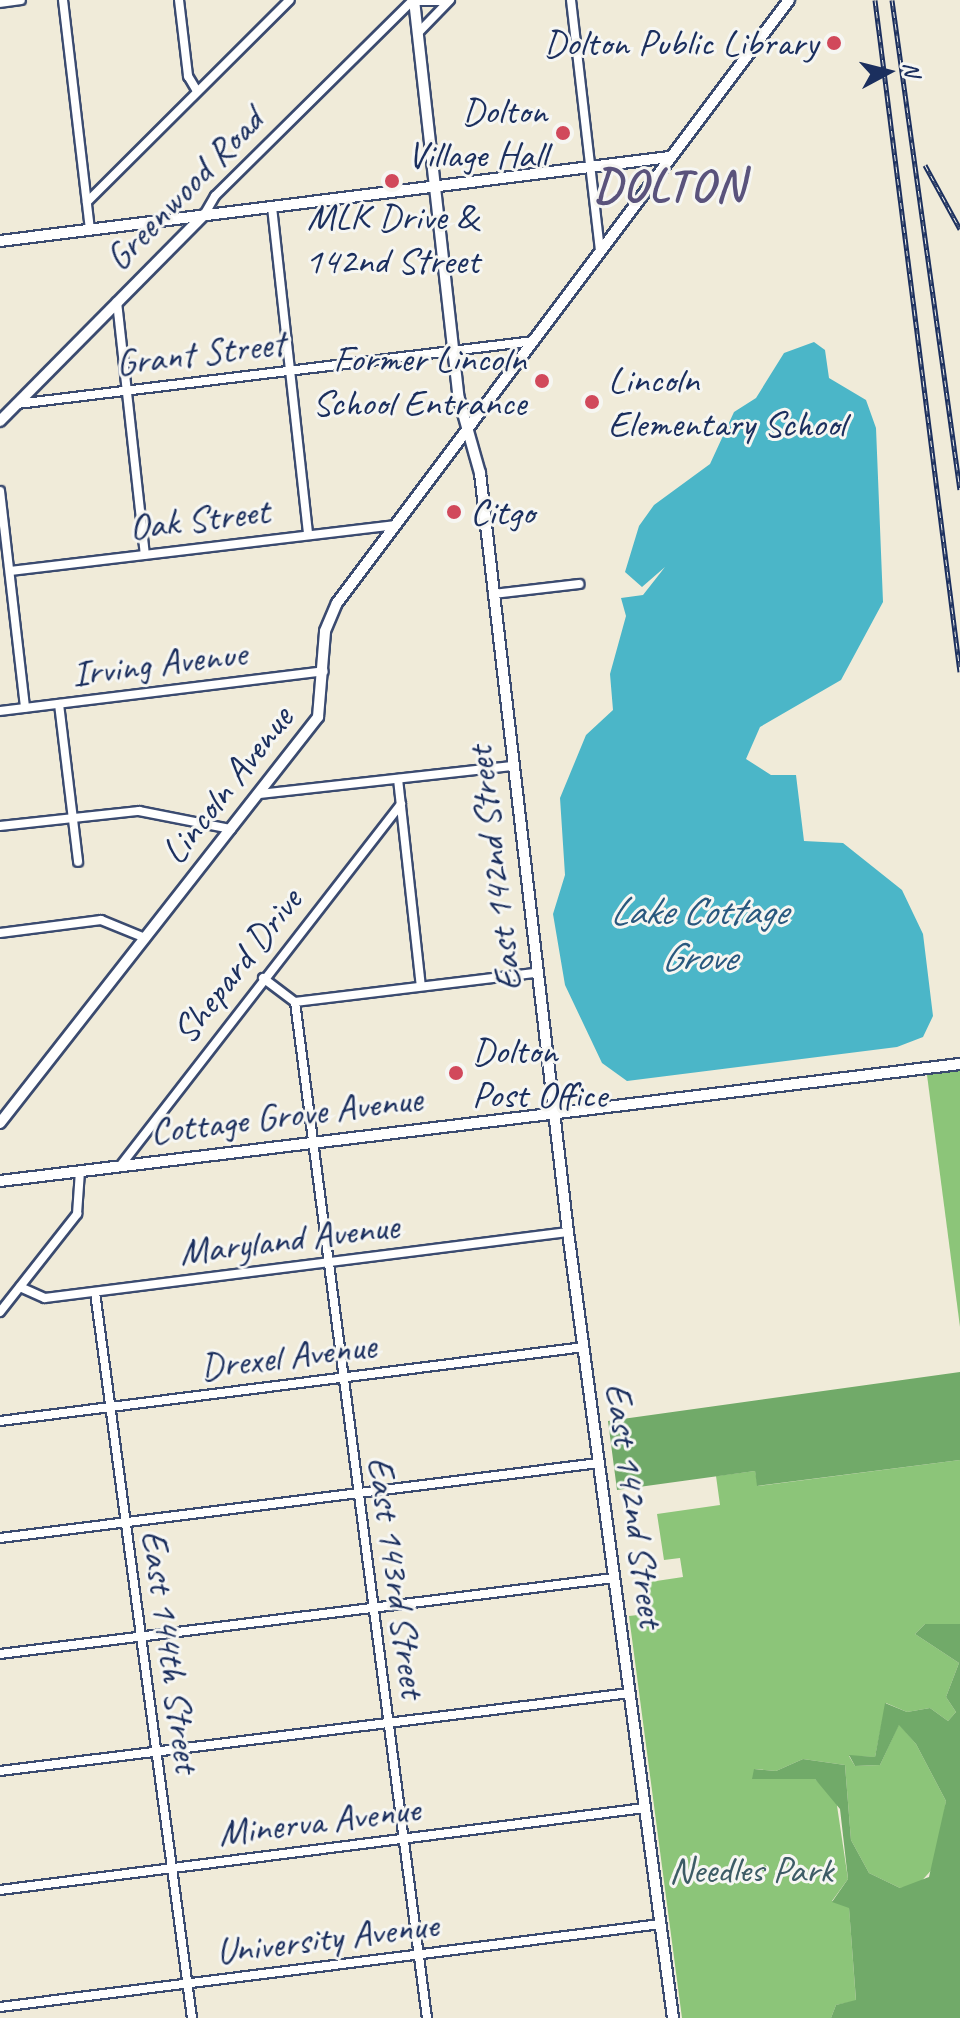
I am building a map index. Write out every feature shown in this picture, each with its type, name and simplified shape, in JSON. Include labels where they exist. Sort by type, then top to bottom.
[{"type":"street","points":[[0,3],[21,0]]},
{"type":"street","points":[[63,0],[90,229]]},
{"type":"street","points":[[179,0],[188,76],[197,91]]},
{"type":"street","points":[[87,202],[290,0]]},
{"type":"street","points":[[414,0],[447,0]]},
{"type":"street","name":"East 142nd Street","points":[[414,0],[453,350],[493,594],[568,1232],[673,2018]]},
{"type":"street","name":"Greenwood Road","points":[[0,421],[204,215],[215,196],[414,0]]},
{"type":"street","points":[[418,33],[447,0]]},
{"type":"street","points":[[571,0],[600,251]]},
{"type":"street","name":"Lincoln Avenue","points":[[0,1123],[322,710],[331,612],[789,0]]},
{"type":"street","points":[[0,241],[670,157]]},
{"type":"street","points":[[272,207],[308,534]]},
{"type":"street","points":[[117,302],[145,554]]},
{"type":"street","name":"Grant Street","points":[[17,404],[534,341]]},
{"type":"street","points":[[0,491],[25,708]]},
{"type":"street","name":"Oak Street","points":[[10,571],[396,525]]},
{"type":"street","points":[[493,594],[579,584]]},
{"type":"street","name":"Irving Avenue","points":[[0,711],[325,671]]},
{"type":"street","points":[[59,704],[78,862]]},
{"type":"street","points":[[259,794],[512,766]]},
{"type":"street","points":[[398,779],[421,986]]},
{"type":"street","name":"Shepard Drive","points":[[121,1165],[263,978],[401,804]]},
{"type":"street","points":[[0,826],[72,817],[155,812],[231,829]]},
{"type":"street","points":[[0,933],[101,920],[145,938]]},
{"type":"street","points":[[263,978],[295,1002],[536,973]]},
{"type":"street","name":"East 143rd Street","points":[[295,1002],[427,2018]]},
{"type":"street","name":"Cottage Grove Avenue","points":[[0,1181],[553,1111],[960,1064]]},
{"type":"street","points":[[0,1312],[77,1214],[80,1171]]},
{"type":"street","name":"Maryland Avenue","points":[[20,1287],[38,1297],[95,1292],[568,1232]]},
{"type":"street","name":"East 144th Street","points":[[95,1292],[192,2018]]},
{"type":"street","name":"Drexel Avenue","points":[[0,1421],[584,1347]]},
{"type":"street","points":[[0,1538],[599,1463]]},
{"type":"street","points":[[0,1654],[614,1578]]},
{"type":"street","points":[[0,1771],[630,1693]]},
{"type":"street","name":"Minerva Avenue","points":[[0,1890],[645,1808]]},
{"type":"street","name":"University Avenue","points":[[0,2007],[661,1924]]},
{"type":"green space","points":[[960,1070],[960,1327],[927,1075]]},
{"type":"green space","points":[[960,1372],[960,1460],[757,1486],[755,1471],[617,1490],[608,1421]]},
{"type":"green space","name":"Needles Park","points":[[960,1460],[960,1624],[925,1624],[915,1634],[959,1663],[946,1697],[956,1712],[948,1721],[930,1708],[907,1712],[886,1703],[875,1757],[849,1756],[855,1766],[880,1765],[899,1724],[916,1744],[946,1801],[936,1865],[917,1886],[900,1888],[869,1873],[851,1840],[845,1765],[803,1759],[776,1771],[755,1769],[753,1779],[815,1779],[836,1799],[848,1879],[832,1901],[849,1907],[856,2001],[836,2005],[831,2018],[682,2018],[629,1616],[647,1614],[643,1583],[683,1577],[680,1558],[664,1560],[657,1514],[720,1505],[716,1476],[755,1471],[758,1486]]},
{"type":"green space","points":[[925,1624],[960,1624],[960,2018],[831,2018],[836,2005],[856,2000],[849,1908],[832,1902],[848,1879],[840,1809],[815,1779],[752,1779],[754,1769],[776,1771],[803,1759],[845,1765],[851,1840],[869,1873],[900,1888],[929,1877],[946,1801],[916,1744],[899,1725],[880,1765],[855,1766],[849,1755],[875,1757],[885,1703],[907,1712],[930,1708],[948,1721],[956,1712],[946,1697],[959,1663],[915,1634]]},
{"type":"water","name":"Lake Cottage Grove","points":[[814,342],[825,350],[829,378],[866,400],[876,428],[883,602],[841,680],[760,727],[746,759],[771,775],[796,775],[804,841],[843,843],[902,890],[923,934],[933,1016],[923,1037],[897,1047],[627,1081],[602,1063],[565,985],[553,914],[565,875],[560,798],[586,735],[613,710],[610,674],[626,616],[621,598],[643,595],[665,567],[642,587],[625,572],[639,526],[654,505],[710,464],[734,412],[756,398],[784,353]]},
{"type":"railway","points":[[875,0],[960,672]]},
{"type":"railway","points":[[892,0],[960,489]]},
{"type":"railway","points":[[925,165],[960,229]]},
{"type":"place","name":"Dolton Public Library","points":[[834,43]]},
{"type":"place","name":"Dolton Village Hall","points":[[563,133]]},
{"type":"place","name":"MLK Drive & 142nd Street","points":[[392,181]]},
{"type":"place","name":"Former Lincoln School Entrance","points":[[542,381]]},
{"type":"place","name":"Lincoln Elementary School","points":[[592,402]]},
{"type":"place","name":"Citgo","points":[[454,512]]},
{"type":"place","name":"Dolton Post Office","points":[[456,1073]]},
{"type":"district","name":"DOLTON","points":[[670,185]]}]
